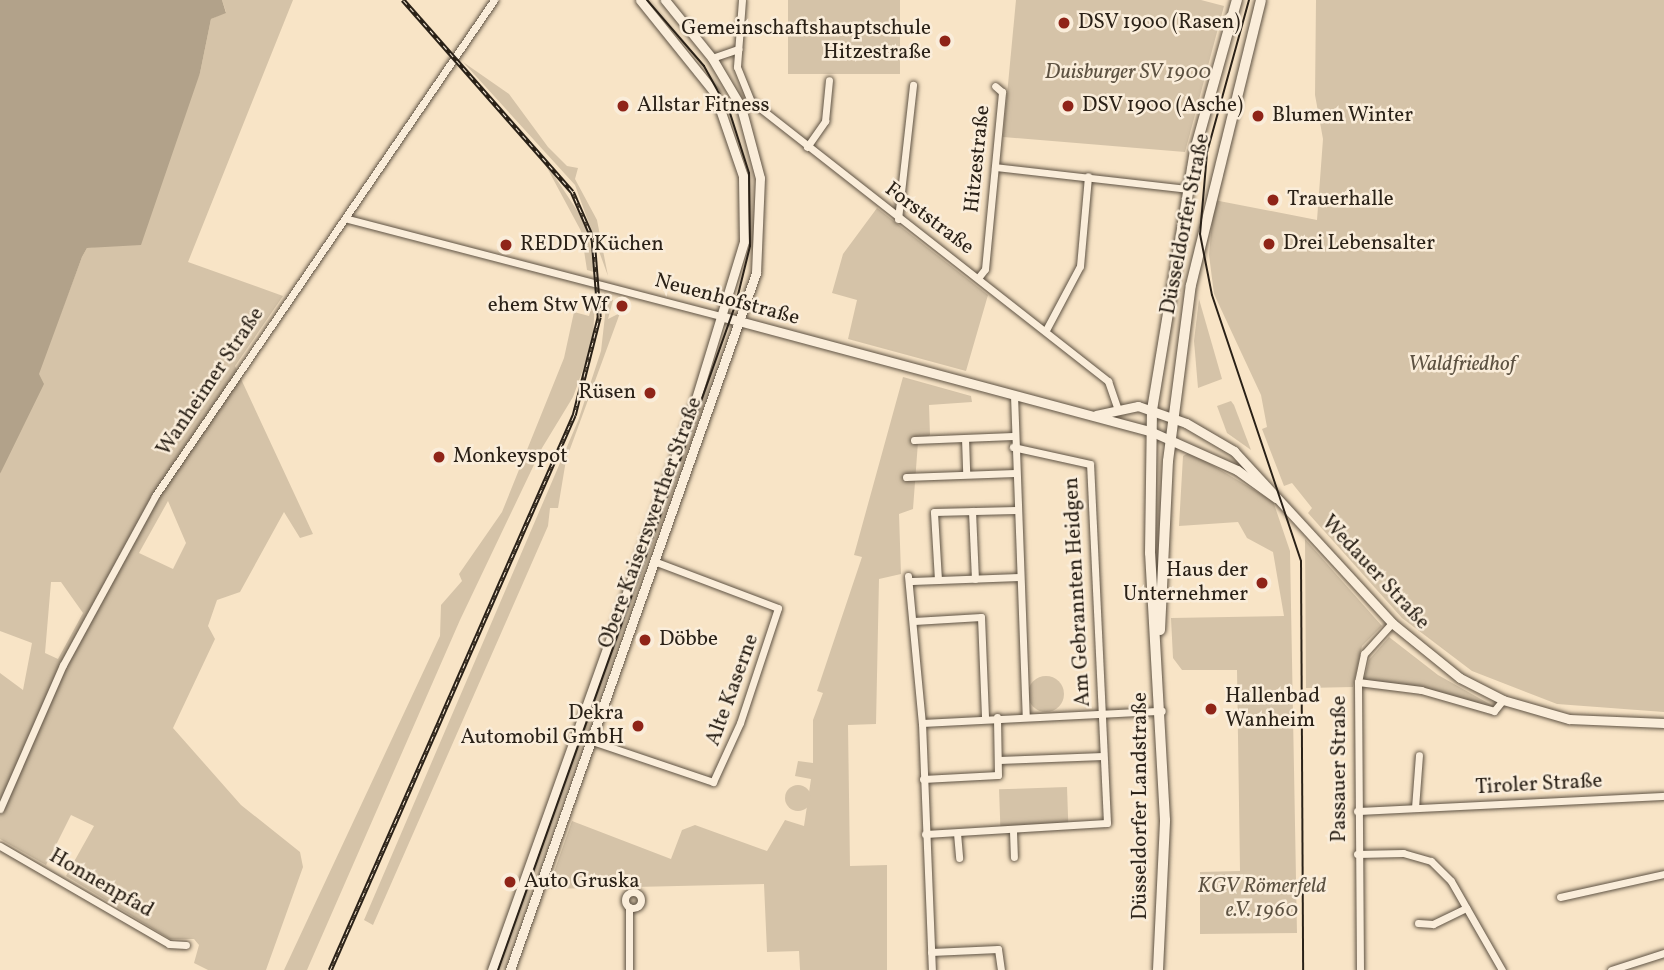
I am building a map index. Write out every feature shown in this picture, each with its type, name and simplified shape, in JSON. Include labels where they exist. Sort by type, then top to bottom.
[{"type":"main road","name":"Düsseldorfer Straße","points":[[1152,410],[1188,188],[1237,0]]},
{"type":"main road","name":"Düsseldorfer Straße","points":[[1173,418],[1210,192],[1261,0]]},
{"type":"main road","name":"Düsseldorfer Landstraße","points":[[1152,410],[1150,553],[1158,641],[1165,820],[1158,970]]},
{"type":"main road","name":"Düsseldorfer Landstraße","points":[[1158,641],[1166,591],[1173,418]]},
{"type":"street","name":"Wanheimer Straße","points":[[0,809],[63,665],[136,530],[216,402],[348,219],[494,0]]},
{"type":"street","name":"Obere Kaiserswerther Straße","points":[[492,970],[740,267],[746,207],[736,149],[714,92],[640,0]]},
{"type":"street","points":[[665,0],[712,58],[738,49]]},
{"type":"street","name":"Forststraße","points":[[742,0],[738,49],[739,78],[751,101],[898,219],[1046,330],[1108,381],[1117,407]]},
{"type":"street","name":"Obere Kaiserswerther Straße","points":[[510,970],[741,322],[761,239],[760,178],[728,82],[712,58]]},
{"type":"street","points":[[807,147],[825,121],[829,80]]},
{"type":"street","points":[[898,219],[913,85]]},
{"type":"street","name":"Hitzestraße","points":[[978,278],[985,269],[1002,92],[995,86]]},
{"type":"street","points":[[995,167],[1188,188]]},
{"type":"street","points":[[1046,330],[1080,266],[1088,176]]},
{"type":"street","name":"Neuenhofstraße","points":[[348,219],[1096,415],[1171,439]]},
{"type":"street","points":[[1014,395],[1013,447],[1026,716]]},
{"type":"street","points":[[1096,415],[1117,407],[1152,410]]},
{"type":"street","points":[[1117,407],[1117,421]]},
{"type":"street","name":"Wedauer Straße","points":[[1152,410],[1173,418],[1234,451],[1294,512],[1392,623],[1460,678],[1503,700],[1569,719],[1664,724]]},
{"type":"street","points":[[914,440],[1013,436]]},
{"type":"street","points":[[965,438],[966,474]]},
{"type":"street","name":"Wedauer Straße","points":[[1171,439],[1237,470],[1294,512]]},
{"type":"street","name":"Am Gebrannten Heidgen","points":[[925,834],[1105,826],[1090,464],[1013,447]]},
{"type":"street","points":[[906,477],[1014,473]]},
{"type":"street","points":[[938,580],[934,512],[1016,510]]},
{"type":"street","points":[[972,511],[975,579]]},
{"type":"street","name":"Alte Kaserne","points":[[592,740],[707,782],[719,780],[727,762],[778,608],[656,562]]},
{"type":"street","points":[[932,970],[922,723],[910,579],[1019,577]]},
{"type":"street","points":[[914,621],[981,617],[985,717]]},
{"type":"street","name":"Passauer Straße","points":[[1360,970],[1357,854],[1358,682],[1364,653],[1392,623]]},
{"type":"street","name":"Wedauer Straße","points":[[1358,682],[1420,690],[1494,711],[1503,700]]},
{"type":"street","points":[[922,723],[985,717],[1161,710]]},
{"type":"street","points":[[923,779],[996,776],[999,760],[997,717]]},
{"type":"street","points":[[1415,808],[1419,755]]},
{"type":"street","points":[[999,760],[1103,756]]},
{"type":"street","name":"Tiroler Straße","points":[[1357,811],[1664,796]]},
{"type":"street","points":[[1013,831],[1014,856]]},
{"type":"street","points":[[957,833],[959,858]]},
{"type":"street","name":"Honnenpfad","points":[[0,846],[169,944],[186,945]]},
{"type":"street","points":[[1357,854],[1403,853],[1432,861],[1466,908],[1502,970]]},
{"type":"street","points":[[1560,897],[1664,874]]},
{"type":"street","points":[[629,907],[629,970]]},
{"type":"street","points":[[1418,923],[1433,923],[1466,908]]},
{"type":"street","points":[[931,952],[998,949],[1000,970]]},
{"type":"street","points":[[1611,970],[1664,953]]},
{"type":"green space","points":[[222,0],[293,0],[188,262],[283,296],[235,366],[313,534],[300,538],[284,512],[240,592],[217,600],[208,626],[215,639],[173,728],[241,805],[300,852],[303,867],[266,970],[208,970],[194,963],[199,945],[194,939],[170,939],[66,876],[94,826],[71,815],[46,865],[0,839],[0,673],[23,690],[32,643],[0,631],[0,474],[82,257],[87,248],[111,245],[200,73],[211,19],[226,12]],"holes":[[[168,501],[186,543],[173,569],[139,553]],[[51,582],[61,582],[83,613],[58,659],[45,653]]]},
{"type":"green space","points":[[788,0],[900,0],[900,74],[788,74]]},
{"type":"green space","name":"Duisburger SV 1900","points":[[1016,0],[1201,0],[1224,6],[1185,152],[1003,137]]},
{"type":"green space","name":"Waldfriedhof","points":[[1316,0],[1664,0],[1664,712],[1557,704],[1472,671],[1402,618],[1308,513],[1312,508],[1292,483],[1284,486],[1262,429],[1267,427],[1261,395],[1214,294],[1209,255],[1214,200],[1317,220],[1323,139],[1315,95]]},
{"type":"green space","points":[[463,62],[509,94],[548,147],[567,166],[578,168],[575,179],[597,220],[608,276],[575,185]]},
{"type":"green space","points":[[538,151],[584,221],[597,273],[587,270],[581,231]]},
{"type":"green space","points":[[877,208],[988,295],[966,371],[848,339],[857,300],[832,293],[843,254]]},
{"type":"green space","points":[[595,295],[593,342],[573,397],[542,448],[460,620],[307,970],[284,970],[440,636],[441,605],[462,581],[459,574],[502,512],[564,358],[574,312],[589,316]]},
{"type":"green space","points":[[607,298],[613,300],[608,319],[620,313],[566,460],[558,508],[550,508],[548,526],[373,925],[364,920],[578,421],[601,351]]},
{"type":"green space","points":[[1199,299],[1222,379],[1198,388],[1194,341]]},
{"type":"green space","points":[[903,377],[971,396],[972,402],[929,405],[930,435],[918,442],[913,509],[899,514],[901,574],[879,579],[876,724],[848,725],[850,866],[887,865],[887,970],[800,970],[799,951],[767,952],[764,884],[548,889],[572,821],[671,859],[682,830],[695,825],[767,851],[785,820],[804,826],[811,779],[795,776],[798,761],[813,763],[813,720],[823,693],[817,691],[862,557],[854,555]]},
{"type":"green space","points":[[1231,401],[1251,450],[1227,433],[1217,406]]},
{"type":"green space","name":"KGV Römerfeld e.V. 1960","points":[[1190,452],[1273,501],[1290,551],[1297,933],[1200,934],[1200,872],[1240,871],[1237,670],[1182,670],[1173,658],[1171,618],[1284,616],[1273,552],[1247,538],[1238,522],[1179,526],[1183,456]]},
{"type":"green space","points":[[1305,539],[1382,626],[1362,646],[1353,687],[1306,688]]},
{"type":"green space","points":[[1389,637],[1438,675],[1495,707],[1364,680],[1369,660]]},
{"type":"green space","points":[[1046,676],[1059,681],[1064,694],[1059,707],[1046,712],[1033,707],[1028,694],[1033,681]]},
{"type":"green space","points":[[798,785],[807,789],[811,798],[807,807],[798,811],[789,807],[785,798],[789,789]]},
{"type":"green space","points":[[1067,787],[1068,825],[1000,827],[999,789]]},
{"type":"shaded area","points":[[0,0],[222,0],[226,13],[211,19],[200,73],[141,245],[87,248],[39,374],[44,384],[0,474]]},
{"type":"tram line","points":[[498,970],[736,303],[750,246],[749,173],[730,113],[704,66],[647,0]]},
{"type":"tram line","points":[[1249,0],[1207,153],[1200,234],[1212,295],[1301,561],[1303,970]]},
{"type":"railway","points":[[330,970],[574,415],[599,317],[593,240],[572,192],[403,0]]},
{"type":"place","name":"DSV 1900 (Rasen)","points":[[1064,23]]},
{"type":"place","name":"Gemeinschaftshauptschule Hitzestraße","points":[[945,41]]},
{"type":"place","name":"Allstar Fitness","points":[[623,106]]},
{"type":"place","name":"DSV 1900 (Asche)","points":[[1068,106]]},
{"type":"place","name":"Blumen Winter","points":[[1258,116]]},
{"type":"place","name":"Trauerhalle","points":[[1273,200]]},
{"type":"place","name":"Drei Lebensalter","points":[[1269,244]]},
{"type":"place","name":"REDDY Küchen","points":[[506,245]]},
{"type":"place","name":"ehem Stw Wf","points":[[622,306]]},
{"type":"place","name":"Rüsen","points":[[650,393]]},
{"type":"place","name":"Monkeyspot","points":[[439,457]]},
{"type":"place","name":"Haus der Unternehmer","points":[[1262,583]]},
{"type":"place","name":"Döbbe","points":[[645,640]]},
{"type":"place","name":"Hallenbad Wanheim","points":[[1211,709]]},
{"type":"place","name":"Dekra Automobil GmbH","points":[[638,726]]},
{"type":"place","name":"Auto Gruska","points":[[510,882]]}]
